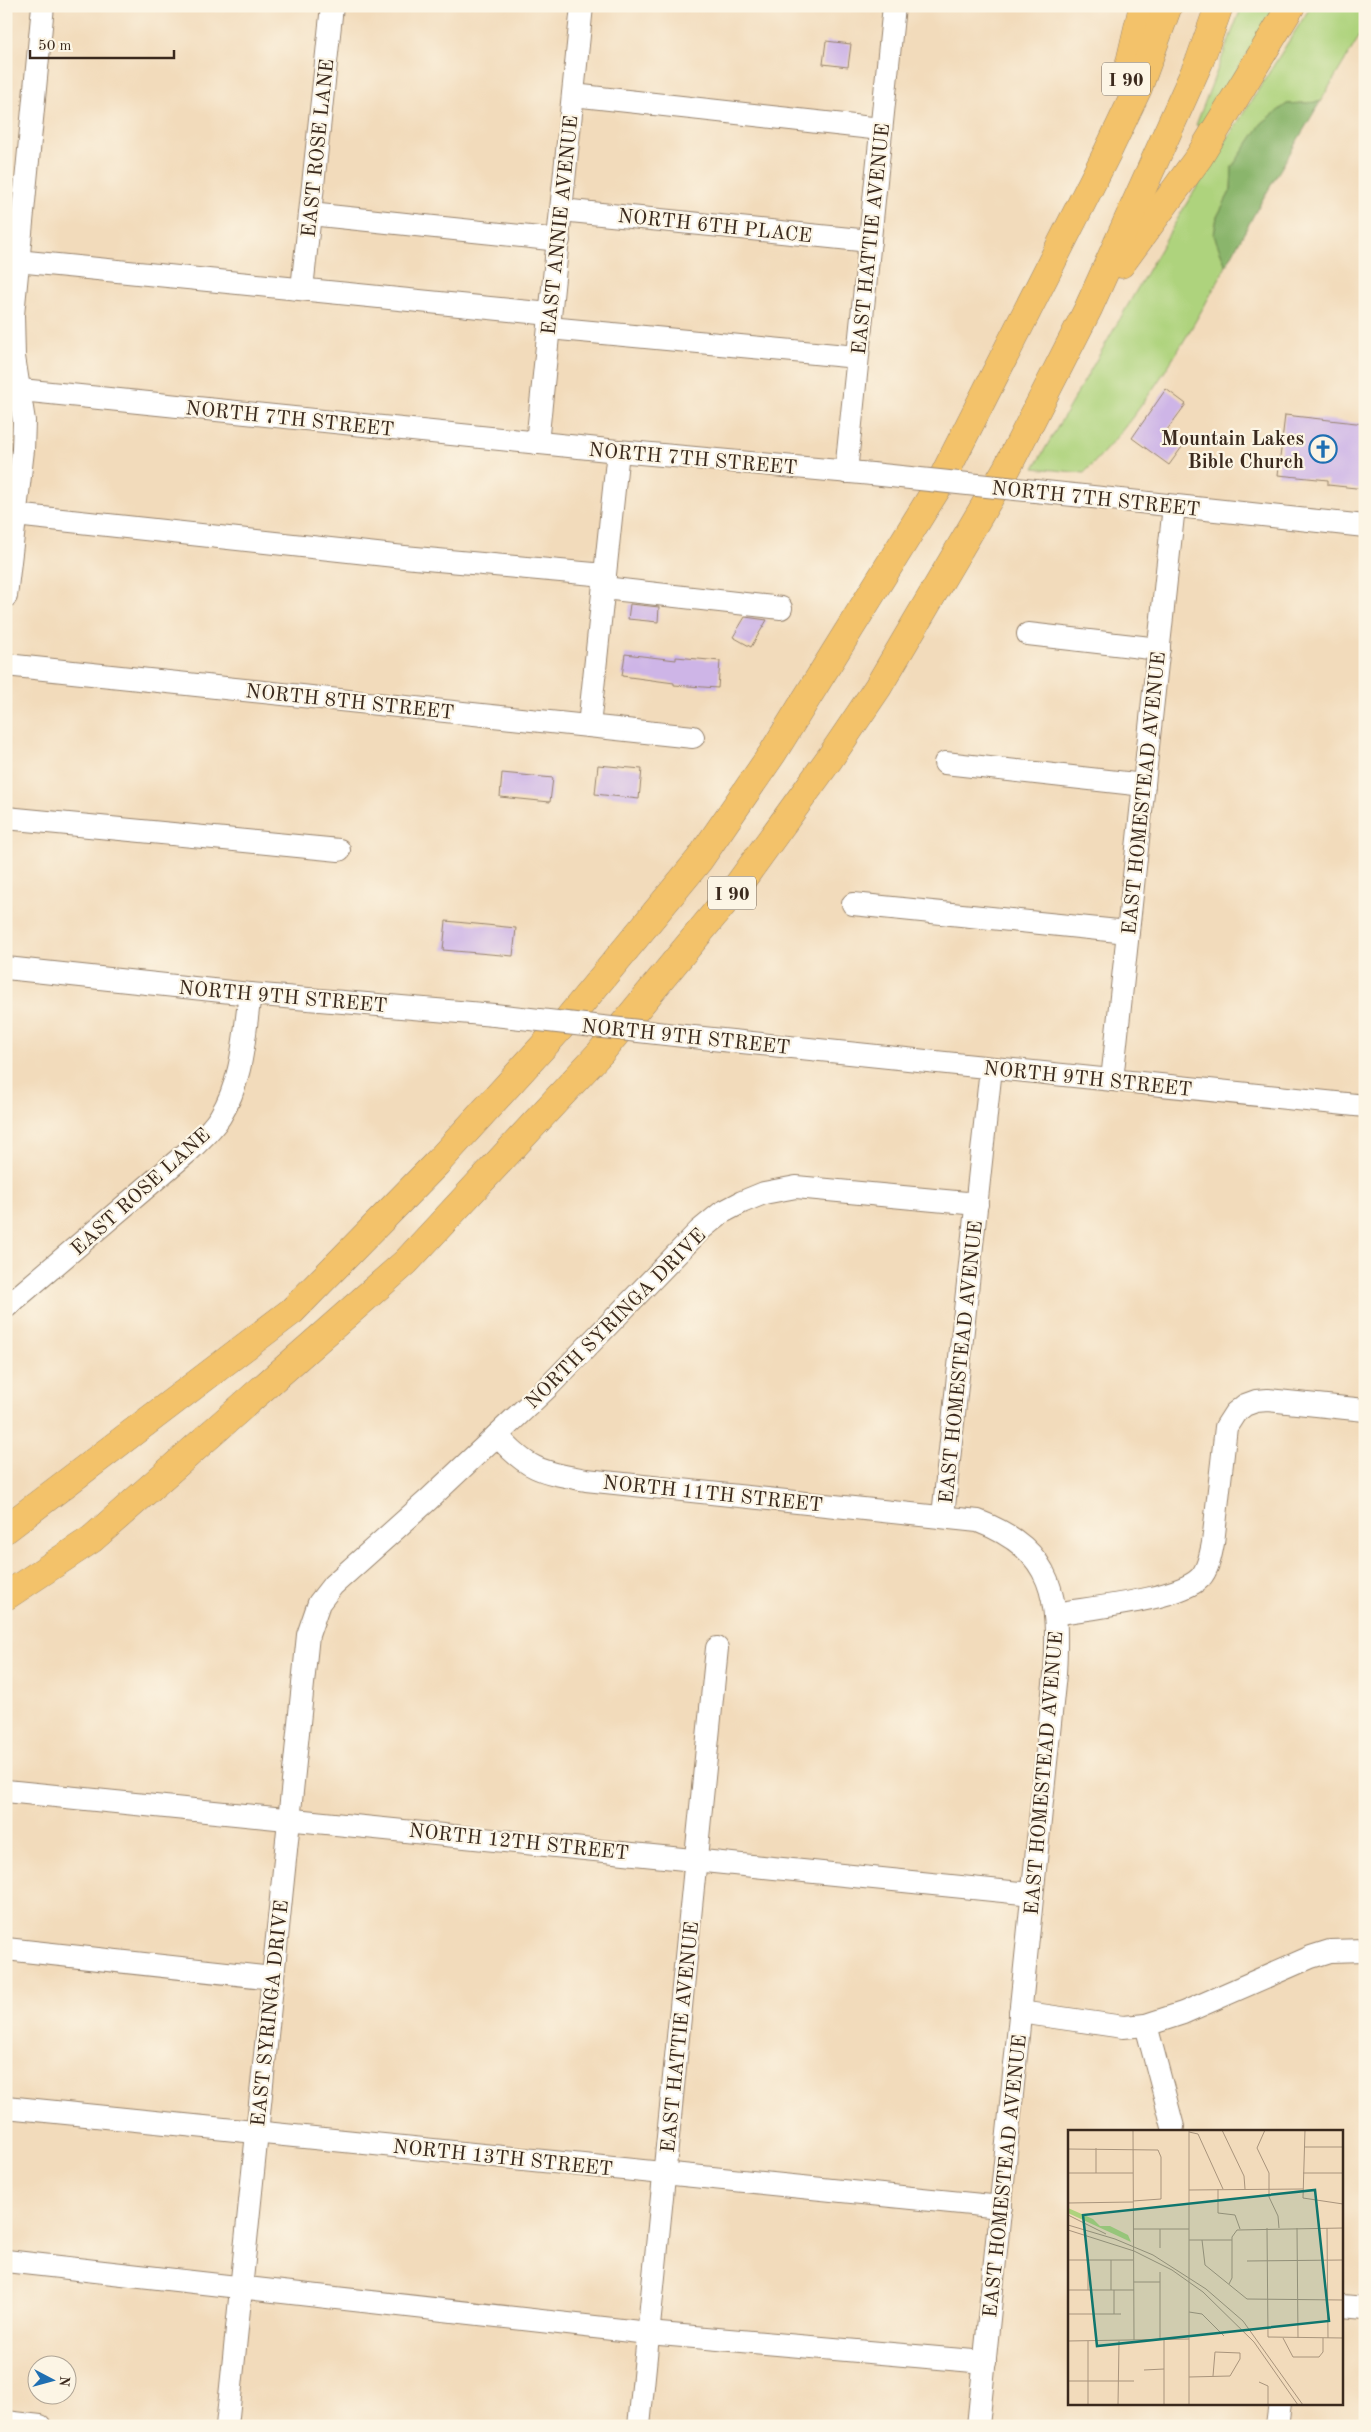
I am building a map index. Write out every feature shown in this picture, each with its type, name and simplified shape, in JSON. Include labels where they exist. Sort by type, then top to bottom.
[{"type":"highway","name":"I 90","points":[[1108,151],[1143,6]]},
{"type":"highway","name":"I 90","points":[[6,1529],[292,1311],[437,1163],[562,1025],[700,860],[772,754],[938,485],[1108,151],[1138,88],[1168,6]]},
{"type":"highway","name":"I 90","points":[[6,1596],[92,1539],[406,1262],[600,1053],[736,888],[830,758],[878,687],[1007,468],[1088,309],[1200,60],[1219,6]]},
{"type":"highway","points":[[1088,309],[1199,157],[1291,6]]},
{"type":"street","points":[[6,596],[23,450],[24,421],[21,390],[14,356],[13,314],[17,261],[13,230],[43,6]]},
{"type":"street","name":"EAST ROSE LANE","points":[[302,289],[332,6]]},
{"type":"street","name":"EAST ANNIE AVENUE","points":[[536,443],[582,6]]},
{"type":"street","name":"EAST HATTIE AVENUE","points":[[846,472],[881,129],[891,6]]},
{"type":"street","points":[[573,95],[881,129]]},
{"type":"street","name":"NORTH 6TH PLACE","points":[[561,210],[870,241]]},
{"type":"street","points":[[310,214],[558,240]]},
{"type":"street","points":[[17,261],[302,289],[857,358]]},
{"type":"street","name":"NORTH 7TH STREET","points":[[21,390],[536,443],[872,474],[1365,526]]},
{"type":"street","points":[[588,726],[618,451]]},
{"type":"street","name":"EAST HOMESTEAD AVENUE","points":[[1112,1080],[1174,506]]},
{"type":"street","points":[[16,515],[404,557],[604,581],[781,608]]},
{"type":"street","points":[[1028,634],[1158,649]]},
{"type":"street","name":"NORTH 8TH STREET","points":[[6,665],[693,737]]},
{"type":"street","points":[[945,763],[1144,785]]},
{"type":"street","points":[[6,818],[339,850]]},
{"type":"street","points":[[853,904],[1128,932]]},
{"type":"street","name":"NORTH 9TH STREET","points":[[6,968],[250,994],[494,1014],[693,1037],[1365,1106]]},
{"type":"street","name":"EAST ROSE LANE","points":[[6,1307],[189,1151],[211,1129],[221,1116],[239,1071],[250,994]]},
{"type":"street","name":"EAST HOMESTEAD AVENUE","points":[[978,2426],[1055,1674],[1057,1629],[1056,1614],[1040,1564],[1012,1536],[978,1521],[943,1516],[991,1068]]},
{"type":"street","name":"NORTH SYRINGA DRIVE","points":[[319,1603],[333,1585],[351,1568],[428,1500],[549,1386],[699,1231],[721,1213],[764,1193],[796,1186],[977,1204]]},
{"type":"street","points":[[1056,1614],[1167,1593],[1192,1586],[1202,1576],[1210,1557],[1213,1543],[1226,1427],[1235,1412],[1245,1405],[1268,1400],[1365,1410]]},
{"type":"street","name":"NORTH 11TH STREET","points":[[497,1435],[523,1462],[551,1474],[586,1480],[943,1516]]},
{"type":"street","name":"EAST SYRINGA DRIVE","points":[[227,2426],[308,1635],[319,1603]]},
{"type":"street","name":"EAST HATTIE AVENUE","points":[[639,2426],[717,1648]]},
{"type":"street","name":"NORTH 12TH STREET","points":[[6,1791],[1032,1894]]},
{"type":"street","points":[[6,1949],[273,1978]]},
{"type":"street","points":[[1020,2012],[1123,2027],[1146,2025],[1183,2013],[1311,1957],[1330,1951],[1365,1950]]},
{"type":"street","points":[[1146,2025],[1173,2127]]},
{"type":"street","name":"NORTH 13TH STREET","points":[[6,2106],[1000,2207]]},
{"type":"street","points":[[6,2260],[648,2333],[985,2362]]},
{"type":"street","points":[[1344,2306],[1365,2308]]},
{"type":"street","points":[[1278,2426],[1280,2404]]},
{"type":"street","points":[[6,2422],[40,2426]]},
{"type":"green space","points":[[1242,6],[1275,6],[1204,128],[1196,125]]},
{"type":"green space","points":[[1311,6],[1365,6],[1365,27],[1320,102],[1287,104],[1262,123],[1232,167],[1231,190],[1217,217],[1214,235],[1226,266],[1196,321],[1145,401],[1126,426],[1084,473],[1034,468],[1185,206]]},
{"type":"green space","points":[[1320,102],[1226,266],[1214,235],[1217,217],[1231,190],[1232,167],[1262,123],[1287,104]]},
{"type":"building","points":[[826,41],[851,44],[848,67],[823,64]]},
{"type":"building","points":[[1166,389],[1186,404],[1164,434],[1182,447],[1169,465],[1132,438]]},
{"type":"building","name":"Mountain Lakes Bible Church","points":[[1285,415],[1365,424],[1365,489],[1328,485],[1328,480],[1278,475]]},
{"type":"building","points":[[630,604],[659,607],[658,622],[628,619]]},
{"type":"building","points":[[745,617],[767,620],[751,647],[733,637]]},
{"type":"building","points":[[625,654],[676,660],[676,657],[720,661],[718,688],[674,685],[674,683],[622,676]]},
{"type":"building","points":[[598,765],[642,769],[639,799],[595,794]]},
{"type":"building","points":[[502,773],[553,778],[550,802],[500,797]]},
{"type":"building","points":[[446,921],[516,928],[513,956],[443,950]]},
{"type":"place","name":"Mountain Lakes Bible Church","points":[[1323,449]]}]
